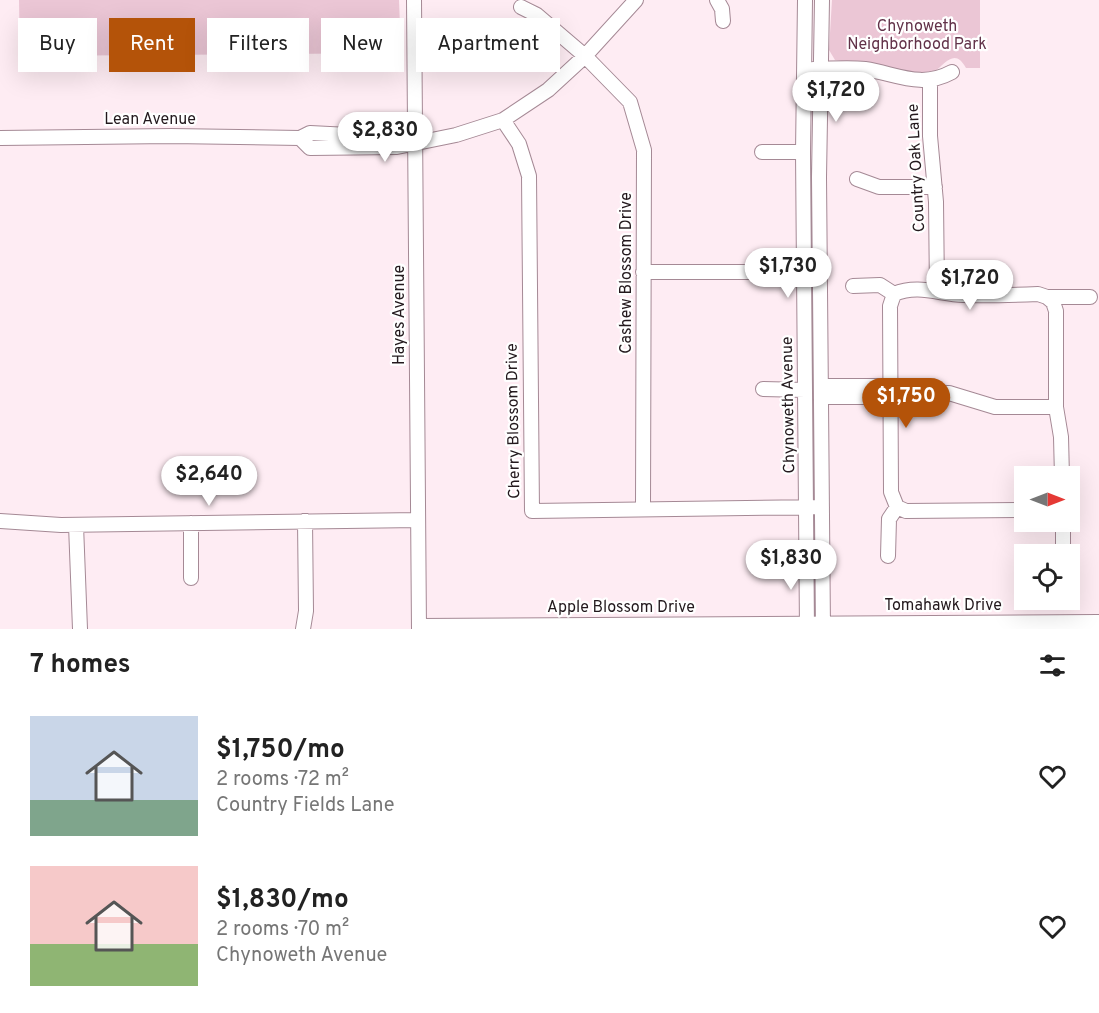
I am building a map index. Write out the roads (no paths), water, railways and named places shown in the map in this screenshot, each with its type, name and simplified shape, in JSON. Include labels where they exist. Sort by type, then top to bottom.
[{"type":"street","name":"Hayes Avenue","points":[[414,0],[419,627]]},
{"type":"street","name":"Lean Avenue","points":[[0,138],[171,135],[300,138],[310,148],[397,147],[456,135],[503,120],[549,90],[585,56],[636,0]]},
{"type":"street","points":[[717,0],[722,9],[723,21]]},
{"type":"street","name":"Chynoweth Avenue","points":[[806,0],[803,152],[807,626]]},
{"type":"street","name":"Chynoweth Avenue","points":[[822,0],[820,272],[823,626]]},
{"type":"street","name":"Cashew Blossom Drive","points":[[521,7],[537,15],[585,56],[630,102],[644,150],[643,509]]},
{"type":"street","points":[[804,69],[863,69],[908,79],[930,80],[939,79],[952,72]]},
{"type":"street","name":"Country Oak Lane","points":[[930,80],[930,136],[936,202],[937,291]]},
{"type":"street","name":"Cherry Blossom Drive","points":[[503,120],[519,144],[529,176],[532,511],[822,507]]},
{"type":"street","points":[[762,152],[803,152]]},
{"type":"street","points":[[857,179],[879,187],[934,187]]},
{"type":"street","points":[[643,272],[820,272]]},
{"type":"street","points":[[854,286],[880,285],[894,294]]},
{"type":"street","points":[[894,294],[905,290],[926,289],[962,295],[1038,294],[1047,297],[1090,297]]},
{"type":"street","points":[[894,294],[890,306],[889,392],[891,492],[897,507],[906,511],[1014,510]]},
{"type":"street","points":[[1047,297],[1053,302],[1056,311],[1056,407],[1061,437],[1062,466]]},
{"type":"street","points":[[821,392],[879,386],[889,392],[949,393],[995,407],[1056,407]]},
{"type":"street","points":[[763,389],[805,390]]},
{"type":"street","points":[[888,556],[889,519],[897,507]]},
{"type":"street","points":[[0,521],[76,525],[418,520]]},
{"type":"street","points":[[303,629],[306,611],[305,521]]},
{"type":"street","points":[[190,523],[191,578]]},
{"type":"street","points":[[76,525],[80,629]]},
{"type":"street","name":"Tomahawk Drive","points":[[823,626],[1099,621]]},
{"type":"street","name":"Apple Blossom Drive","points":[[419,627],[823,626]]},
{"type":"park label","name":"Chynoweth Neighborhood Park","points":[[917,36]]}]
